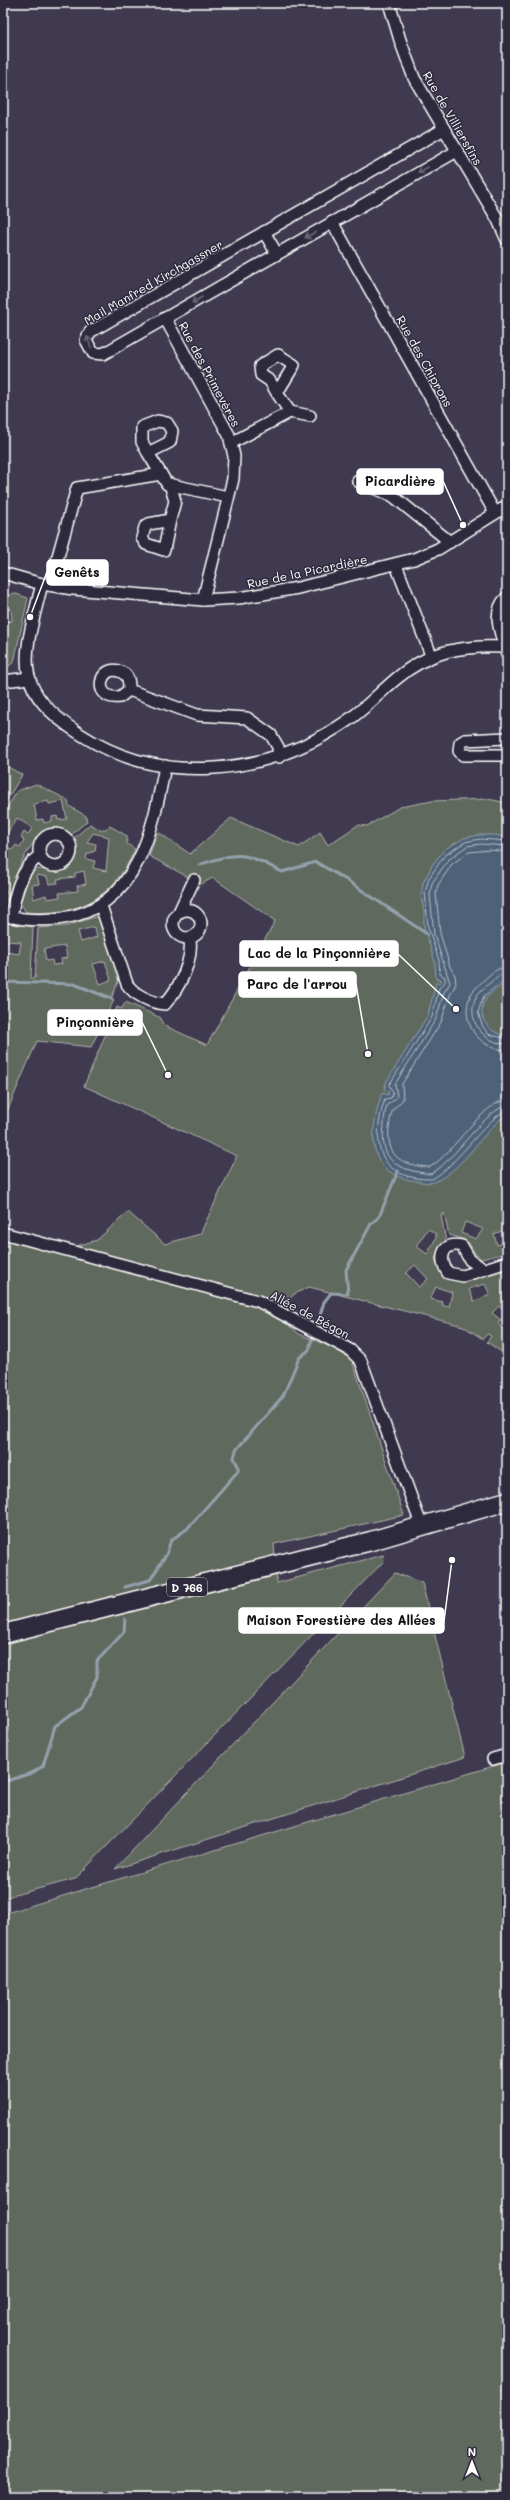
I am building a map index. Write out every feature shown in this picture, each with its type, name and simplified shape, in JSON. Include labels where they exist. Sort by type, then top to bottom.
[{"type":"main road","name":"D 766","points":[[3,1634],[422,1527],[507,1501]]},
{"type":"street","name":"Rue de Villiersfins","points":[[389,3],[407,61],[457,152],[498,220],[507,240]]},
{"type":"street","name":"Mail Manfred Kirchgassner","points":[[444,129],[90,332],[86,340],[93,353],[103,354],[457,152]]},
{"type":"street","name":"Rue des Chiprons","points":[[332,222],[496,513]]},
{"type":"street","points":[[264,232],[277,254]]},
{"type":"street","name":"Rue des Primevères","points":[[165,318],[229,436],[234,456],[233,472],[228,497],[203,600]]},
{"type":"street","points":[[277,393],[290,412],[310,416]]},
{"type":"street","name":"Rue des Primevères","points":[[231,443],[290,412]]},
{"type":"street","points":[[148,453],[167,484],[228,497]]},
{"type":"street","points":[[161,474],[77,488],[29,640],[27,662],[29,678],[34,691],[48,711],[87,739],[136,761],[192,769],[223,768],[255,764],[279,757],[325,736],[364,709],[396,679],[431,656],[462,648],[506,649],[497,616],[498,608],[507,597]]},
{"type":"street","points":[[358,481],[392,496],[450,542]]},
{"type":"street","points":[[170,484],[175,501],[170,520]]},
{"type":"street","name":"Rue de la Picardière","points":[[3,573],[46,584],[203,600],[272,593],[396,565],[438,549],[507,506]]},
{"type":"street","points":[[396,565],[431,656]]},
{"type":"street","points":[[3,681],[29,678]]},
{"type":"street","points":[[129,690],[197,716],[247,718],[271,735],[278,747],[279,757]]},
{"type":"street","points":[[507,738],[465,740],[460,743],[459,750],[462,755],[507,754]]},
{"type":"street","points":[[39,856],[30,863],[24,872],[7,916],[54,919],[87,913],[101,906],[124,883],[140,857],[160,793],[165,766]]},
{"type":"street","points":[[178,912],[188,909],[197,914],[201,923],[198,933],[190,938],[180,937],[173,930],[172,920],[178,912],[194,880]]},
{"type":"street","points":[[101,906],[127,984],[132,992],[158,1003],[165,1004],[170,998],[189,962],[192,952],[190,938]]},
{"type":"street","name":"Allée de Bégon","points":[[3,1233],[258,1301],[350,1350],[361,1361],[422,1527]]},
{"type":"street","points":[[483,1270],[507,1262]]},
{"type":"street","points":[[493,1759],[507,1755]]},
{"type":"green space","points":[[13,593],[28,598],[14,662],[3,671],[3,622],[12,621],[11,609],[3,610],[3,598]]},
{"type":"green space","points":[[3,764],[22,775],[3,806]]},
{"type":"green space","points":[[36,784],[68,800],[69,806],[86,816],[87,821],[71,835],[59,828],[48,830],[38,837],[21,863],[7,900],[3,903],[3,894],[3,866],[6,866],[7,858],[3,857],[3,844],[12,850],[16,845],[20,847],[24,840],[21,837],[24,832],[28,835],[32,828],[17,818],[3,840],[3,823],[6,821],[3,819],[3,815],[17,791]],"holes":[[[48,801],[49,804],[63,801],[67,819],[58,820],[57,816],[52,817],[52,821],[44,823],[43,819],[37,820],[34,804]],[[4,890],[7,891],[6,895],[3,894]]]},
{"type":"green space","points":[[488,799],[507,803],[507,1229],[494,1234],[497,1245],[507,1242],[507,1253],[481,1259],[470,1244],[458,1237],[449,1235],[444,1213],[441,1215],[446,1242],[439,1248],[435,1259],[442,1275],[450,1279],[507,1268],[507,1312],[499,1306],[492,1313],[501,1320],[498,1324],[503,1329],[507,1328],[507,1356],[487,1342],[491,1336],[487,1334],[483,1339],[463,1326],[309,1287],[294,1294],[277,1315],[299,1334],[334,1348],[352,1360],[404,1515],[274,1544],[277,1583],[383,1555],[384,1561],[75,1879],[3,1898],[3,1233],[66,1249],[97,1240],[128,1212],[165,1244],[200,1234],[237,1156],[84,1086],[117,1007],[121,1009],[126,1002],[161,1018],[163,1025],[207,1045],[275,921],[213,878],[201,884],[149,856],[158,832],[190,854],[231,818],[299,847],[320,832],[328,845],[358,825],[367,826],[400,807],[432,801]],"holes":[[[465,1222],[483,1229],[476,1239],[461,1233]],[[428,1229],[436,1234],[436,1238],[427,1254],[416,1246]],[[415,1265],[428,1279],[419,1287],[406,1273]],[[485,1284],[490,1295],[474,1301],[469,1289]],[[436,1287],[452,1292],[449,1307],[442,1305],[443,1302],[430,1299]]]},
{"type":"green space","points":[[90,824],[102,831],[110,826],[127,836],[127,844],[135,849],[117,880],[105,892],[92,900],[78,907],[62,911],[26,912],[20,903],[30,875],[37,869],[61,871],[70,866],[77,854],[73,839]],"holes":[[[93,833],[109,837],[106,871],[93,868],[95,861],[86,859],[87,854],[95,851],[96,844],[87,842]],[[84,871],[86,884],[77,886],[78,891],[59,893],[60,897],[47,899],[46,895],[34,899],[32,885],[39,884],[37,875],[47,877],[49,884],[58,883],[57,879],[75,877],[75,873]]]},
{"type":"green space","points":[[98,917],[119,979],[112,997],[101,993],[114,1000],[91,1047],[37,1041],[3,1121],[3,922],[33,927],[31,978],[35,978],[38,928],[66,926]],"holes":[[[94,927],[97,937],[81,942],[78,931]],[[7,941],[21,942],[19,954],[5,952]],[[65,946],[67,958],[61,959],[62,964],[53,965],[52,960],[46,961],[44,949]],[[105,961],[111,980],[100,984],[93,964]]]},
{"type":"green space","points":[[395,1573],[422,1583],[465,1757],[115,1869]]},
{"type":"green space","points":[[507,1762],[507,2497],[3,2497],[3,1914]]},
{"type":"water","points":[[479,835],[496,835],[507,838],[507,980],[486,999],[482,1012],[483,1018],[490,1028],[495,1032],[507,1035],[507,1114],[489,1130],[457,1167],[447,1175],[431,1183],[410,1180],[395,1175],[385,1167],[378,1158],[374,1147],[377,1109],[382,1093],[388,1095],[389,1092],[384,1089],[387,1081],[428,1015],[436,983],[441,982],[441,979],[436,979],[435,962],[424,927],[424,911],[421,896],[423,883],[433,864],[445,849],[464,838]]},
{"type":"waterway","points":[[199,865],[224,857],[242,856],[259,860],[282,872],[316,862],[348,881],[427,934]]},
{"type":"waterway","points":[[3,982],[74,984],[112,999]]},
{"type":"waterway","points":[[318,1322],[324,1302],[331,1293],[348,1294],[346,1270],[371,1224],[379,1217],[398,1171]]},
{"type":"waterway","points":[[125,1587],[150,1580],[166,1555],[171,1540],[187,1529],[238,1471],[238,1466],[234,1458],[236,1450],[283,1396],[299,1358],[309,1350],[313,1334]]},
{"type":"waterway","points":[[3,1782],[32,1773],[43,1766],[55,1726],[81,1707],[97,1677],[97,1661],[124,1632],[125,1619]]},
{"type":"place","name":"Picardière","points":[[463,525]]},
{"type":"place","name":"Genêts","points":[[30,617]]},
{"type":"place","name":"Lac de la Pinçonnière","points":[[456,1009]]},
{"type":"place","name":"Parc de l'arrou","points":[[368,1054]]},
{"type":"place","name":"Pinçonnière","points":[[168,1075]]},
{"type":"place","name":"Maison Forestière des Allées","points":[[452,1560]]}]
